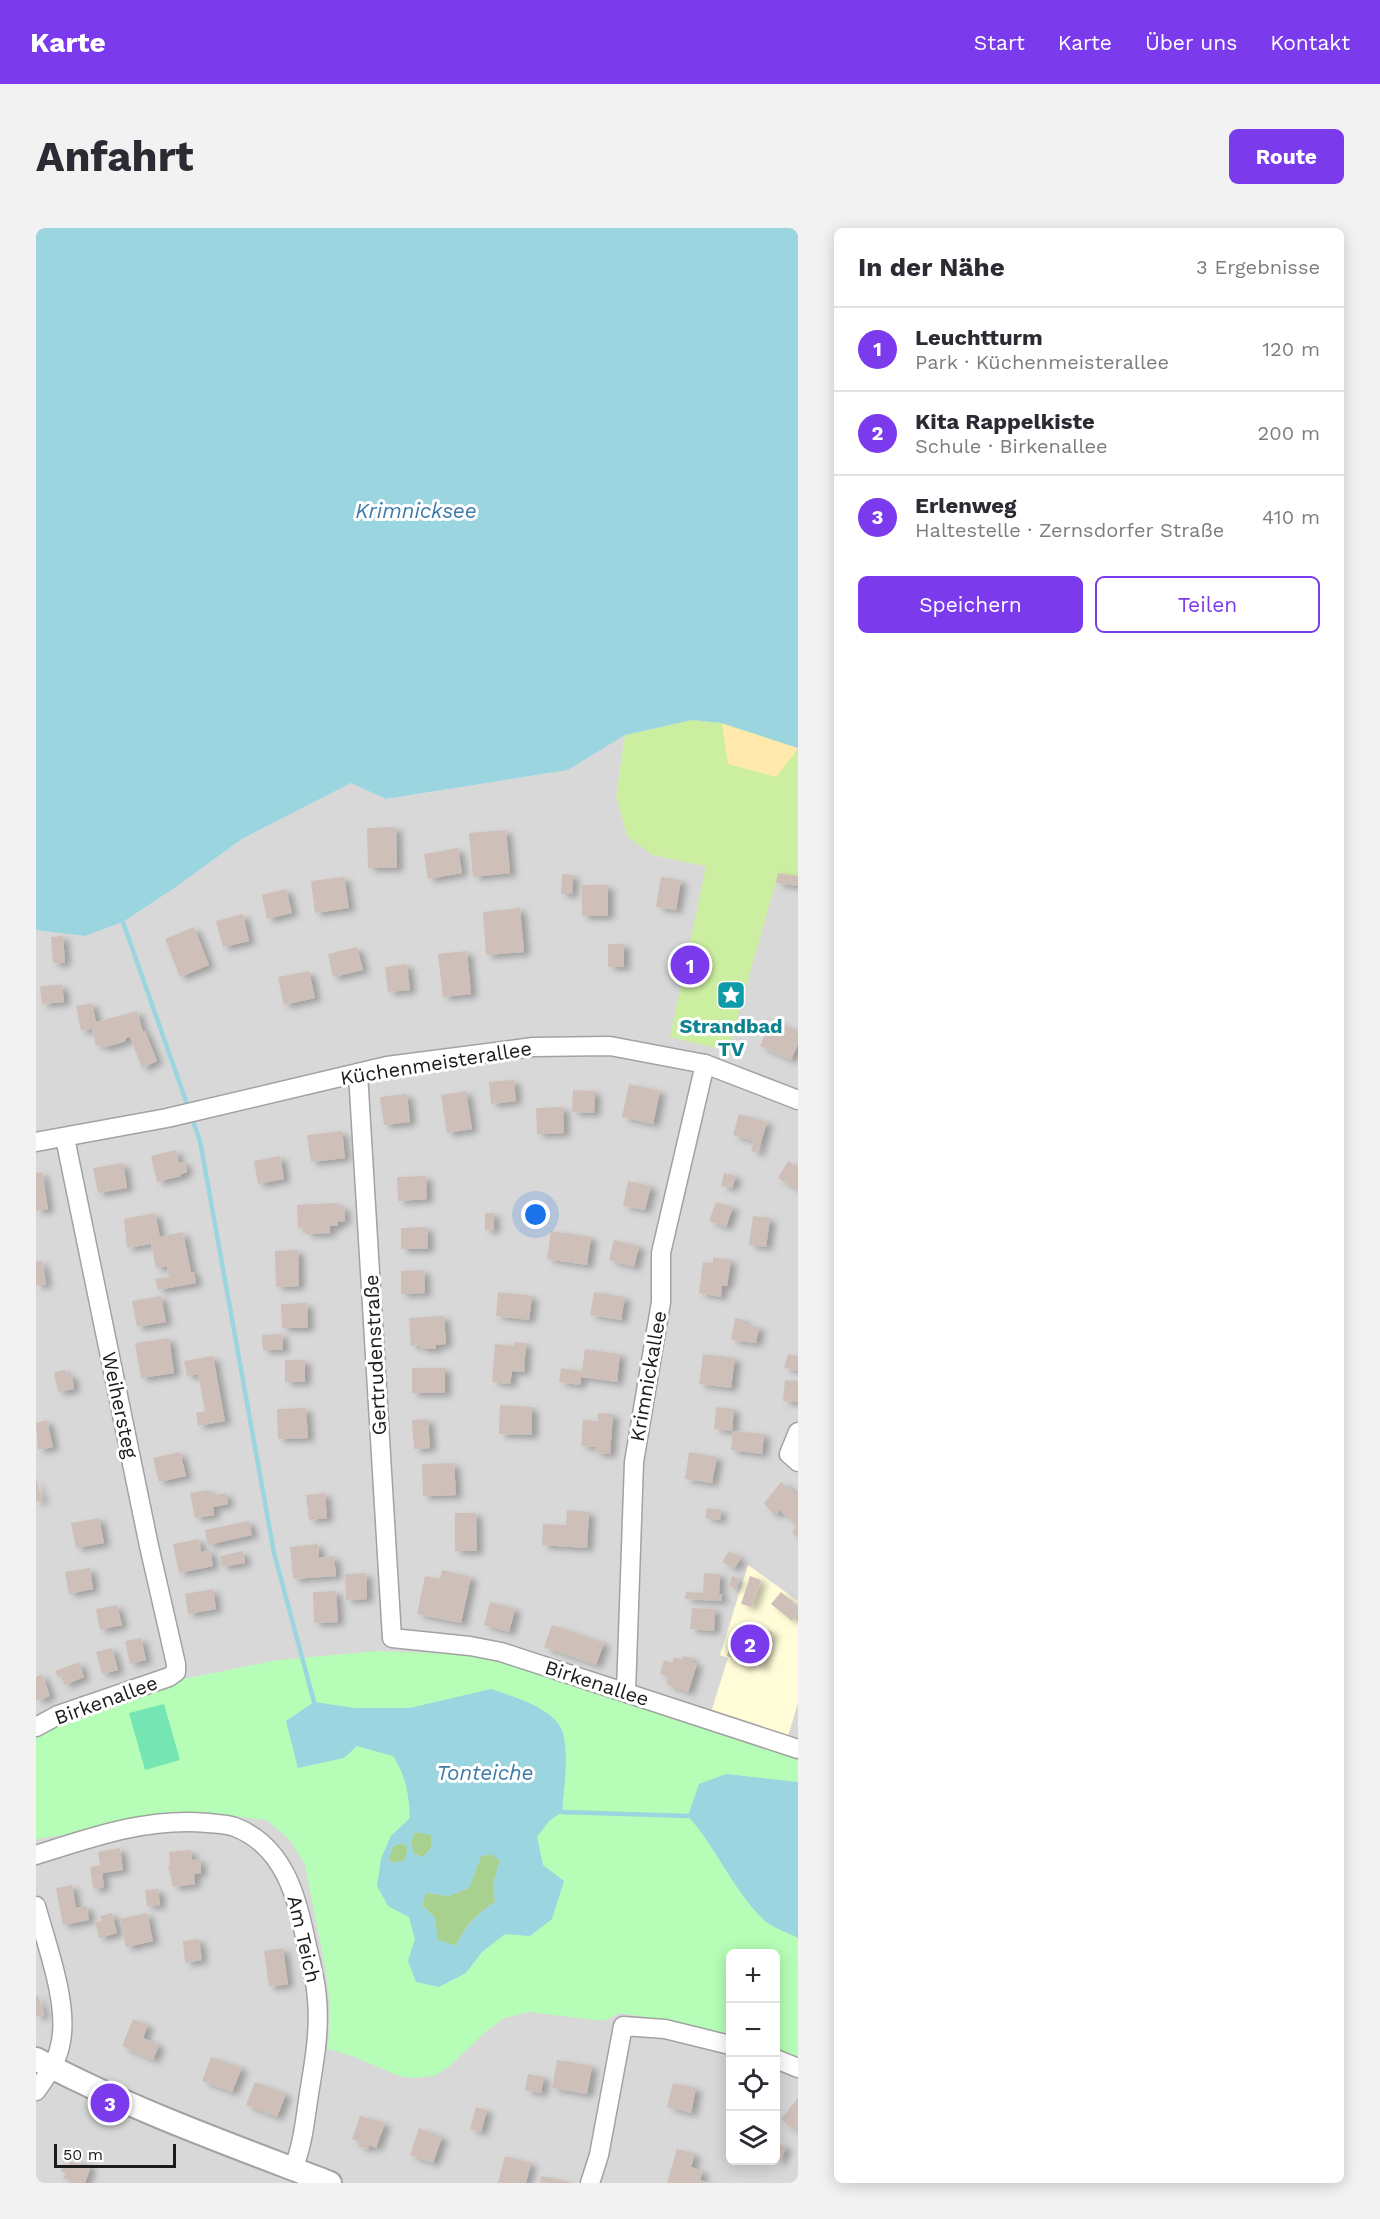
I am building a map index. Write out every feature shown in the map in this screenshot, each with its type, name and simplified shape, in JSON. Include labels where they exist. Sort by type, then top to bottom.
[{"type":"street","name":"Küchenmeisterallee","points":[[36,1142],[167,1118],[387,1066],[533,1047],[610,1046],[705,1064],[798,1100]]},
{"type":"street","name":"Krimnickallee","points":[[626,1692],[634,1462],[661,1302],[661,1253],[705,1064]]},
{"type":"street","name":"Gertrudenstraße","points":[[358,1073],[392,1638]]},
{"type":"street","name":"Weihersteg","points":[[65,1138],[176,1672]]},
{"type":"street","points":[[798,1432],[789,1454],[798,1462]]},
{"type":"street","name":"Birkenallee","points":[[392,1638],[470,1646],[501,1652],[798,1749]]},
{"type":"street","name":"Birkenallee","points":[[36,1727],[58,1715],[169,1677],[176,1672]]},
{"type":"street","name":"Am Teich","points":[[36,1855],[132,1827],[192,1821],[235,1827],[260,1843],[275,1858],[297,1898],[317,1998],[315,2056],[301,2150],[293,2169]]},
{"type":"street","points":[[36,1906],[63,2014],[60,2049],[43,2063],[36,2091]]},
{"type":"street","points":[[590,2183],[599,2155],[622,2026],[665,2029],[726,2044]]},
{"type":"street","points":[[780,2061],[798,2068]]},
{"type":"street","points":[[43,2063],[208,2136],[330,2183]]},
{"type":"shaded area","points":[[625,735],[616,796],[652,855],[706,866],[728,1050],[778,873],[798,876],[798,2183],[36,2183],[36,930],[85,936],[123,922],[242,839],[351,783],[387,799],[568,770]]},
{"type":"shaded area","points":[[748,1565],[798,1601],[798,1703],[788,1736],[711,1712],[728,1658],[720,1655]]},
{"type":"green space","points":[[692,720],[722,723],[798,748],[798,876],[778,874],[728,1051],[670,1037],[706,866],[652,855],[627,836],[616,796],[625,735]]},
{"type":"green space","points":[[378,1651],[481,1655],[798,1757],[798,1782],[786,1782],[688,1816],[751,1906],[769,1924],[798,1938],[798,2062],[780,2056],[780,1949],[726,1949],[726,2041],[640,2016],[620,2013],[604,2021],[528,2012],[504,2018],[484,2033],[451,2065],[434,2076],[413,2078],[399,2076],[355,2057],[328,2049],[330,2008],[326,1971],[305,1865],[290,1840],[267,1820],[219,1815],[174,1818],[36,1839],[36,1731],[173,1681],[278,1660]],"holes":[[[491,1689],[563,1732],[565,1760],[562,1812],[549,1821],[537,1836],[543,1865],[530,1936],[505,1934],[481,1952],[466,1973],[408,1961],[415,1939],[409,1917],[388,1906],[381,1859],[391,1836],[410,1818],[404,1778],[393,1756],[357,1746],[314,1702],[355,1708],[410,1708]]]},
{"type":"green space","points":[[164,1704],[180,1760],[145,1770],[129,1713]]},
{"type":"green space","points":[[415,1832],[431,1835],[432,1847],[423,1857],[414,1854],[411,1841]]},
{"type":"green space","points":[[401,1843],[408,1847],[405,1860],[393,1863],[389,1860],[392,1847]]},
{"type":"green space","points":[[491,1854],[500,1860],[493,1884],[495,1902],[472,1921],[456,1946],[437,1940],[435,1918],[422,1905],[426,1893],[449,1896],[469,1888],[481,1856]]},
{"type":"sand","points":[[722,724],[798,749],[776,777],[728,764]]},
{"type":"water","name":"Krimnicksee","points":[[36,228],[798,228],[798,748],[722,723],[692,720],[625,735],[568,770],[386,799],[351,783],[242,839],[123,922],[85,936],[36,930]]},
{"type":"water","name":"Tonteiche","points":[[491,1689],[543,1710],[559,1725],[565,1742],[562,1812],[549,1821],[537,1837],[543,1865],[564,1881],[552,1919],[530,1936],[505,1934],[482,1952],[466,1973],[439,1987],[416,1982],[408,1961],[415,1939],[409,1917],[388,1906],[377,1886],[381,1859],[391,1836],[410,1818],[406,1786],[393,1756],[357,1746],[344,1758],[298,1768],[286,1721],[314,1702],[355,1708],[410,1708]],"holes":[[[415,1832],[431,1835],[432,1847],[423,1857],[414,1854],[411,1841]],[[401,1843],[408,1847],[405,1860],[393,1863],[389,1860],[392,1847]],[[491,1854],[500,1860],[493,1884],[495,1902],[472,1921],[456,1946],[438,1940],[435,1918],[422,1905],[426,1893],[449,1896],[469,1888],[481,1856]]]},
{"type":"water","points":[[726,1774],[798,1782],[798,1938],[769,1924],[751,1906],[688,1816],[699,1784]]},
{"type":"building","points":[[396,827],[397,868],[368,868],[367,828]]},
{"type":"building","points":[[506,830],[510,873],[473,877],[469,833]]},
{"type":"building","points":[[458,848],[462,873],[428,879],[424,854]]},
{"type":"building","points":[[778,873],[798,876],[798,886],[776,883]]},
{"type":"building","points":[[562,874],[573,875],[572,894],[561,894]]},
{"type":"building","points":[[344,877],[349,908],[315,913],[311,881]]},
{"type":"building","points":[[661,877],[681,880],[676,910],[656,907]]},
{"type":"building","points":[[582,885],[608,885],[608,916],[582,916]]},
{"type":"building","points":[[286,889],[292,913],[267,919],[262,895]]},
{"type":"building","points":[[520,908],[524,952],[486,955],[483,912]]},
{"type":"building","points":[[243,914],[249,941],[223,947],[216,921]]},
{"type":"building","points":[[194,927],[209,965],[180,977],[165,939]]},
{"type":"building","points":[[63,936],[65,963],[53,963],[51,937]]},
{"type":"building","points":[[608,944],[624,944],[624,967],[608,967]]},
{"type":"building","points":[[357,947],[363,970],[333,977],[328,954]]},
{"type":"building","points":[[467,951],[471,994],[443,997],[438,954]]},
{"type":"building","points":[[407,964],[410,990],[388,992],[385,967]]},
{"type":"building","points":[[309,971],[315,998],[284,1005],[278,977]]},
{"type":"building","points":[[62,985],[64,1002],[42,1004],[40,986]]},
{"type":"building","points":[[92,1003],[96,1022],[137,1011],[143,1032],[145,1031],[157,1061],[142,1068],[130,1037],[126,1038],[126,1041],[103,1048],[102,1044],[96,1046],[92,1029],[81,1031],[76,1006]]},
{"type":"building","points":[[771,1020],[798,1031],[798,1044],[791,1060],[760,1046]]},
{"type":"building","points":[[514,1080],[516,1101],[491,1104],[489,1082]]},
{"type":"building","points":[[629,1084],[660,1091],[653,1124],[622,1117]]},
{"type":"building","points":[[573,1090],[595,1091],[594,1113],[572,1112]]},
{"type":"building","points":[[466,1091],[472,1129],[447,1133],[441,1095]]},
{"type":"building","points":[[407,1094],[410,1122],[384,1125],[380,1097]]},
{"type":"building","points":[[563,1107],[564,1133],[537,1134],[536,1108]]},
{"type":"building","points":[[739,1114],[767,1122],[758,1153],[751,1151],[754,1141],[733,1135]]},
{"type":"building","points":[[342,1131],[345,1158],[311,1162],[307,1135]]},
{"type":"building","points":[[176,1150],[179,1163],[185,1162],[187,1172],[181,1176],[157,1182],[151,1156]]},
{"type":"building","points":[[280,1156],[284,1179],[258,1184],[254,1161]]},
{"type":"building","points":[[788,1161],[798,1167],[798,1190],[778,1178]]},
{"type":"building","points":[[123,1163],[127,1188],[98,1193],[93,1168]]},
{"type":"building","points":[[42,1172],[48,1209],[36,1211],[36,1173]]},
{"type":"building","points":[[724,1173],[736,1176],[732,1188],[721,1186]]},
{"type":"building","points":[[426,1176],[427,1199],[398,1201],[397,1177]]},
{"type":"building","points":[[628,1181],[651,1186],[645,1210],[623,1206]]},
{"type":"building","points":[[716,1202],[733,1207],[726,1227],[709,1221]]},
{"type":"building","points":[[337,1203],[337,1207],[344,1206],[345,1221],[338,1222],[338,1226],[330,1226],[330,1233],[306,1234],[306,1227],[298,1228],[297,1205]]},
{"type":"building","points":[[155,1213],[160,1237],[183,1232],[191,1272],[194,1272],[196,1283],[158,1290],[155,1279],[169,1277],[167,1266],[156,1268],[151,1244],[127,1248],[124,1219]]},
{"type":"building","points":[[485,1213],[494,1213],[494,1230],[485,1230]]},
{"type":"building","points":[[753,1216],[770,1218],[766,1247],[749,1245]]},
{"type":"building","points":[[427,1227],[428,1249],[401,1249],[401,1228]]},
{"type":"building","points":[[551,1231],[591,1237],[587,1265],[547,1259]]},
{"type":"building","points":[[614,1240],[639,1246],[634,1267],[609,1260]]},
{"type":"building","points":[[298,1250],[299,1286],[276,1287],[275,1251]]},
{"type":"building","points":[[713,1257],[731,1260],[727,1286],[722,1286],[721,1297],[699,1293],[703,1262],[713,1263]]},
{"type":"building","points":[[42,1261],[46,1284],[36,1286],[36,1262]]},
{"type":"building","points":[[424,1270],[425,1293],[401,1294],[401,1271]]},
{"type":"building","points":[[498,1292],[532,1296],[529,1320],[496,1316]]},
{"type":"building","points":[[594,1292],[625,1297],[621,1320],[590,1315]]},
{"type":"building","points":[[161,1296],[166,1322],[137,1327],[132,1301]]},
{"type":"building","points":[[307,1303],[308,1328],[282,1328],[281,1304]]},
{"type":"building","points":[[444,1316],[446,1344],[436,1345],[436,1349],[420,1349],[420,1345],[411,1346],[409,1318]]},
{"type":"building","points":[[735,1318],[744,1320],[743,1324],[759,1327],[756,1343],[731,1340]]},
{"type":"building","points":[[282,1334],[283,1350],[263,1350],[262,1335]]},
{"type":"building","points":[[169,1338],[174,1373],[141,1378],[135,1343]]},
{"type":"building","points":[[515,1342],[526,1343],[524,1372],[512,1371],[510,1384],[492,1382],[495,1344],[514,1346]]},
{"type":"building","points":[[585,1349],[620,1354],[617,1382],[581,1377],[580,1385],[559,1382],[561,1368],[582,1371]]},
{"type":"building","points":[[703,1354],[735,1358],[731,1388],[699,1384]]},
{"type":"building","points":[[788,1354],[798,1356],[798,1371],[784,1368]]},
{"type":"building","points":[[213,1356],[225,1421],[198,1426],[196,1413],[205,1411],[198,1374],[187,1376],[184,1361]]},
{"type":"building","points":[[285,1360],[305,1360],[305,1382],[285,1382]]},
{"type":"building","points":[[412,1368],[445,1368],[445,1393],[412,1393]]},
{"type":"building","points":[[65,1370],[67,1376],[72,1375],[74,1389],[58,1392],[54,1372]]},
{"type":"building","points":[[785,1380],[798,1381],[798,1402],[783,1401]]},
{"type":"building","points":[[500,1405],[532,1407],[532,1435],[499,1434]]},
{"type":"building","points":[[716,1407],[734,1409],[732,1431],[714,1429]]},
{"type":"building","points":[[306,1408],[308,1438],[278,1439],[277,1409]]},
{"type":"building","points":[[598,1413],[613,1414],[610,1454],[595,1453],[596,1447],[581,1446],[583,1420],[598,1421]]},
{"type":"building","points":[[428,1419],[430,1448],[414,1449],[412,1420]]},
{"type":"building","points":[[47,1420],[53,1447],[38,1450],[36,1423]]},
{"type":"building","points":[[733,1431],[764,1434],[762,1454],[731,1450]]},
{"type":"building","points":[[180,1452],[186,1476],[159,1482],[153,1458]]},
{"type":"building","points":[[689,1452],[717,1457],[712,1483],[685,1479]]},
{"type":"building","points":[[454,1463],[456,1495],[423,1496],[422,1464]]},
{"type":"building","points":[[36,1477],[42,1501],[36,1502]]},
{"type":"building","points":[[781,1482],[798,1495],[798,1537],[792,1533],[796,1526],[791,1522],[793,1521],[779,1510],[777,1514],[773,1514],[764,1503]]},
{"type":"building","points":[[209,1490],[211,1496],[226,1493],[228,1504],[213,1507],[214,1515],[195,1518],[190,1493]]},
{"type":"building","points":[[325,1493],[327,1518],[309,1520],[306,1495]]},
{"type":"building","points":[[707,1508],[721,1510],[720,1520],[705,1518]]},
{"type":"building","points":[[567,1510],[589,1512],[587,1548],[542,1545],[543,1524],[566,1525]]},
{"type":"building","points":[[455,1513],[476,1513],[477,1551],[455,1551]]},
{"type":"building","points":[[99,1518],[104,1543],[76,1548],[71,1523]]},
{"type":"building","points":[[249,1521],[252,1535],[208,1545],[205,1530]]},
{"type":"building","points":[[199,1539],[201,1552],[210,1550],[213,1566],[179,1573],[173,1544]]},
{"type":"building","points":[[318,1544],[319,1558],[334,1556],[336,1576],[293,1579],[290,1547]]},
{"type":"building","points":[[243,1551],[245,1563],[222,1567],[220,1556]]},
{"type":"building","points":[[729,1551],[741,1558],[734,1569],[722,1562]]},
{"type":"building","points":[[90,1568],[93,1589],[69,1594],[65,1572]]},
{"type":"building","points":[[442,1570],[471,1577],[461,1623],[417,1614],[425,1576],[440,1579]]},
{"type":"building","points":[[366,1573],[367,1599],[346,1600],[345,1574]]},
{"type":"building","points":[[704,1573],[720,1574],[719,1594],[722,1594],[722,1601],[685,1599],[686,1592],[703,1593]]},
{"type":"building","points":[[732,1576],[739,1578],[736,1589],[729,1586]]},
{"type":"building","points":[[750,1576],[761,1580],[752,1607],[741,1604]]},
{"type":"building","points":[[213,1589],[216,1609],[188,1614],[185,1594]]},
{"type":"building","points":[[336,1591],[338,1622],[314,1623],[313,1592]]},
{"type":"building","points":[[781,1592],[798,1606],[798,1613],[792,1621],[771,1604]]},
{"type":"building","points":[[490,1602],[515,1609],[509,1632],[484,1625]]},
{"type":"building","points":[[117,1605],[122,1625],[100,1630],[96,1609]]},
{"type":"building","points":[[692,1608],[715,1609],[714,1631],[690,1629]]},
{"type":"building","points":[[749,1624],[773,1632],[762,1668],[749,1663],[746,1667],[741,1666],[740,1660],[727,1656],[733,1636],[745,1640]]},
{"type":"building","points":[[552,1625],[604,1643],[596,1665],[544,1647]]},
{"type":"building","points":[[141,1638],[146,1660],[130,1664],[125,1641]]},
{"type":"building","points":[[112,1648],[118,1670],[102,1674],[96,1652]]},
{"type":"building","points":[[683,1656],[692,1658],[691,1662],[697,1664],[688,1692],[666,1684],[668,1677],[660,1674],[664,1660],[672,1663],[674,1657],[682,1660]]},
{"type":"building","points":[[79,1662],[84,1677],[65,1685],[61,1676],[58,1677],[55,1671]]},
{"type":"building","points":[[42,1674],[50,1696],[36,1701],[36,1677]]},
{"type":"building","points":[[120,1848],[123,1870],[102,1873],[104,1887],[93,1889],[90,1867],[100,1865],[98,1852]]},
{"type":"building","points":[[191,1850],[192,1860],[200,1859],[201,1873],[194,1874],[195,1884],[173,1887],[168,1865],[170,1865],[169,1852]]},
{"type":"building","points":[[72,1885],[76,1908],[87,1906],[89,1920],[63,1925],[56,1888]]},
{"type":"building","points":[[158,1889],[160,1905],[147,1906],[145,1890]]},
{"type":"building","points":[[112,1913],[117,1933],[99,1938],[95,1922],[102,1921],[100,1916]]},
{"type":"building","points":[[147,1913],[153,1941],[126,1947],[120,1919]]},
{"type":"building","points":[[199,1939],[202,1960],[185,1963],[183,1941]]},
{"type":"building","points":[[283,1948],[288,1984],[269,1987],[264,1951]]},
{"type":"building","points":[[36,1996],[38,1996],[44,2015],[36,2017]]},
{"type":"building","points":[[133,2019],[148,2025],[143,2038],[159,2045],[153,2060],[122,2046]]},
{"type":"building","points":[[211,2057],[242,2068],[232,2092],[202,2081]]},
{"type":"building","points":[[557,2060],[592,2066],[587,2094],[552,2088]]},
{"type":"building","points":[[528,2074],[544,2077],[541,2093],[525,2090]]},
{"type":"building","points":[[255,2082],[286,2094],[277,2117],[246,2105]]},
{"type":"building","points":[[673,2083],[696,2088],[691,2113],[667,2107]]},
{"type":"building","points":[[798,2098],[798,2133],[781,2119]]},
{"type":"building","points":[[476,2107],[487,2110],[481,2132],[470,2129]]},
{"type":"building","points":[[360,2116],[385,2123],[376,2148],[369,2145],[368,2149],[358,2146],[360,2142],[352,2139]]},
{"type":"building","points":[[419,2128],[442,2137],[433,2163],[410,2155]]},
{"type":"building","points":[[780,2144],[786,2147],[780,2161]]},
{"type":"building","points":[[677,2149],[695,2154],[691,2167],[703,2171],[700,2180],[708,2183],[667,2183]]},
{"type":"building","points":[[505,2156],[531,2163],[526,2183],[498,2183]]},
{"type":"building","points":[[70,2161],[80,2165],[83,2162],[89,2165],[90,2169],[85,2183],[75,2183],[63,2178],[66,2173],[61,2172],[63,2164],[68,2166]]},
{"type":"building","points":[[541,2176],[570,2182],[540,2183]]},
{"type":"waterway","points":[[123,922],[188,1107]]},
{"type":"waterway","points":[[192,1118],[200,1141],[274,1553],[314,1702]]},
{"type":"waterway","points":[[562,1812],[688,1816]]},
{"type":"place","name":"Leuchtturm","points":[[690,965]]},
{"type":"place","name":"Strandbad TV","points":[[731,995]]},
{"type":"place","name":"Kita Rappelkiste","points":[[750,1644]]},
{"type":"place","name":"Erlenweg","points":[[110,2103]]}]
